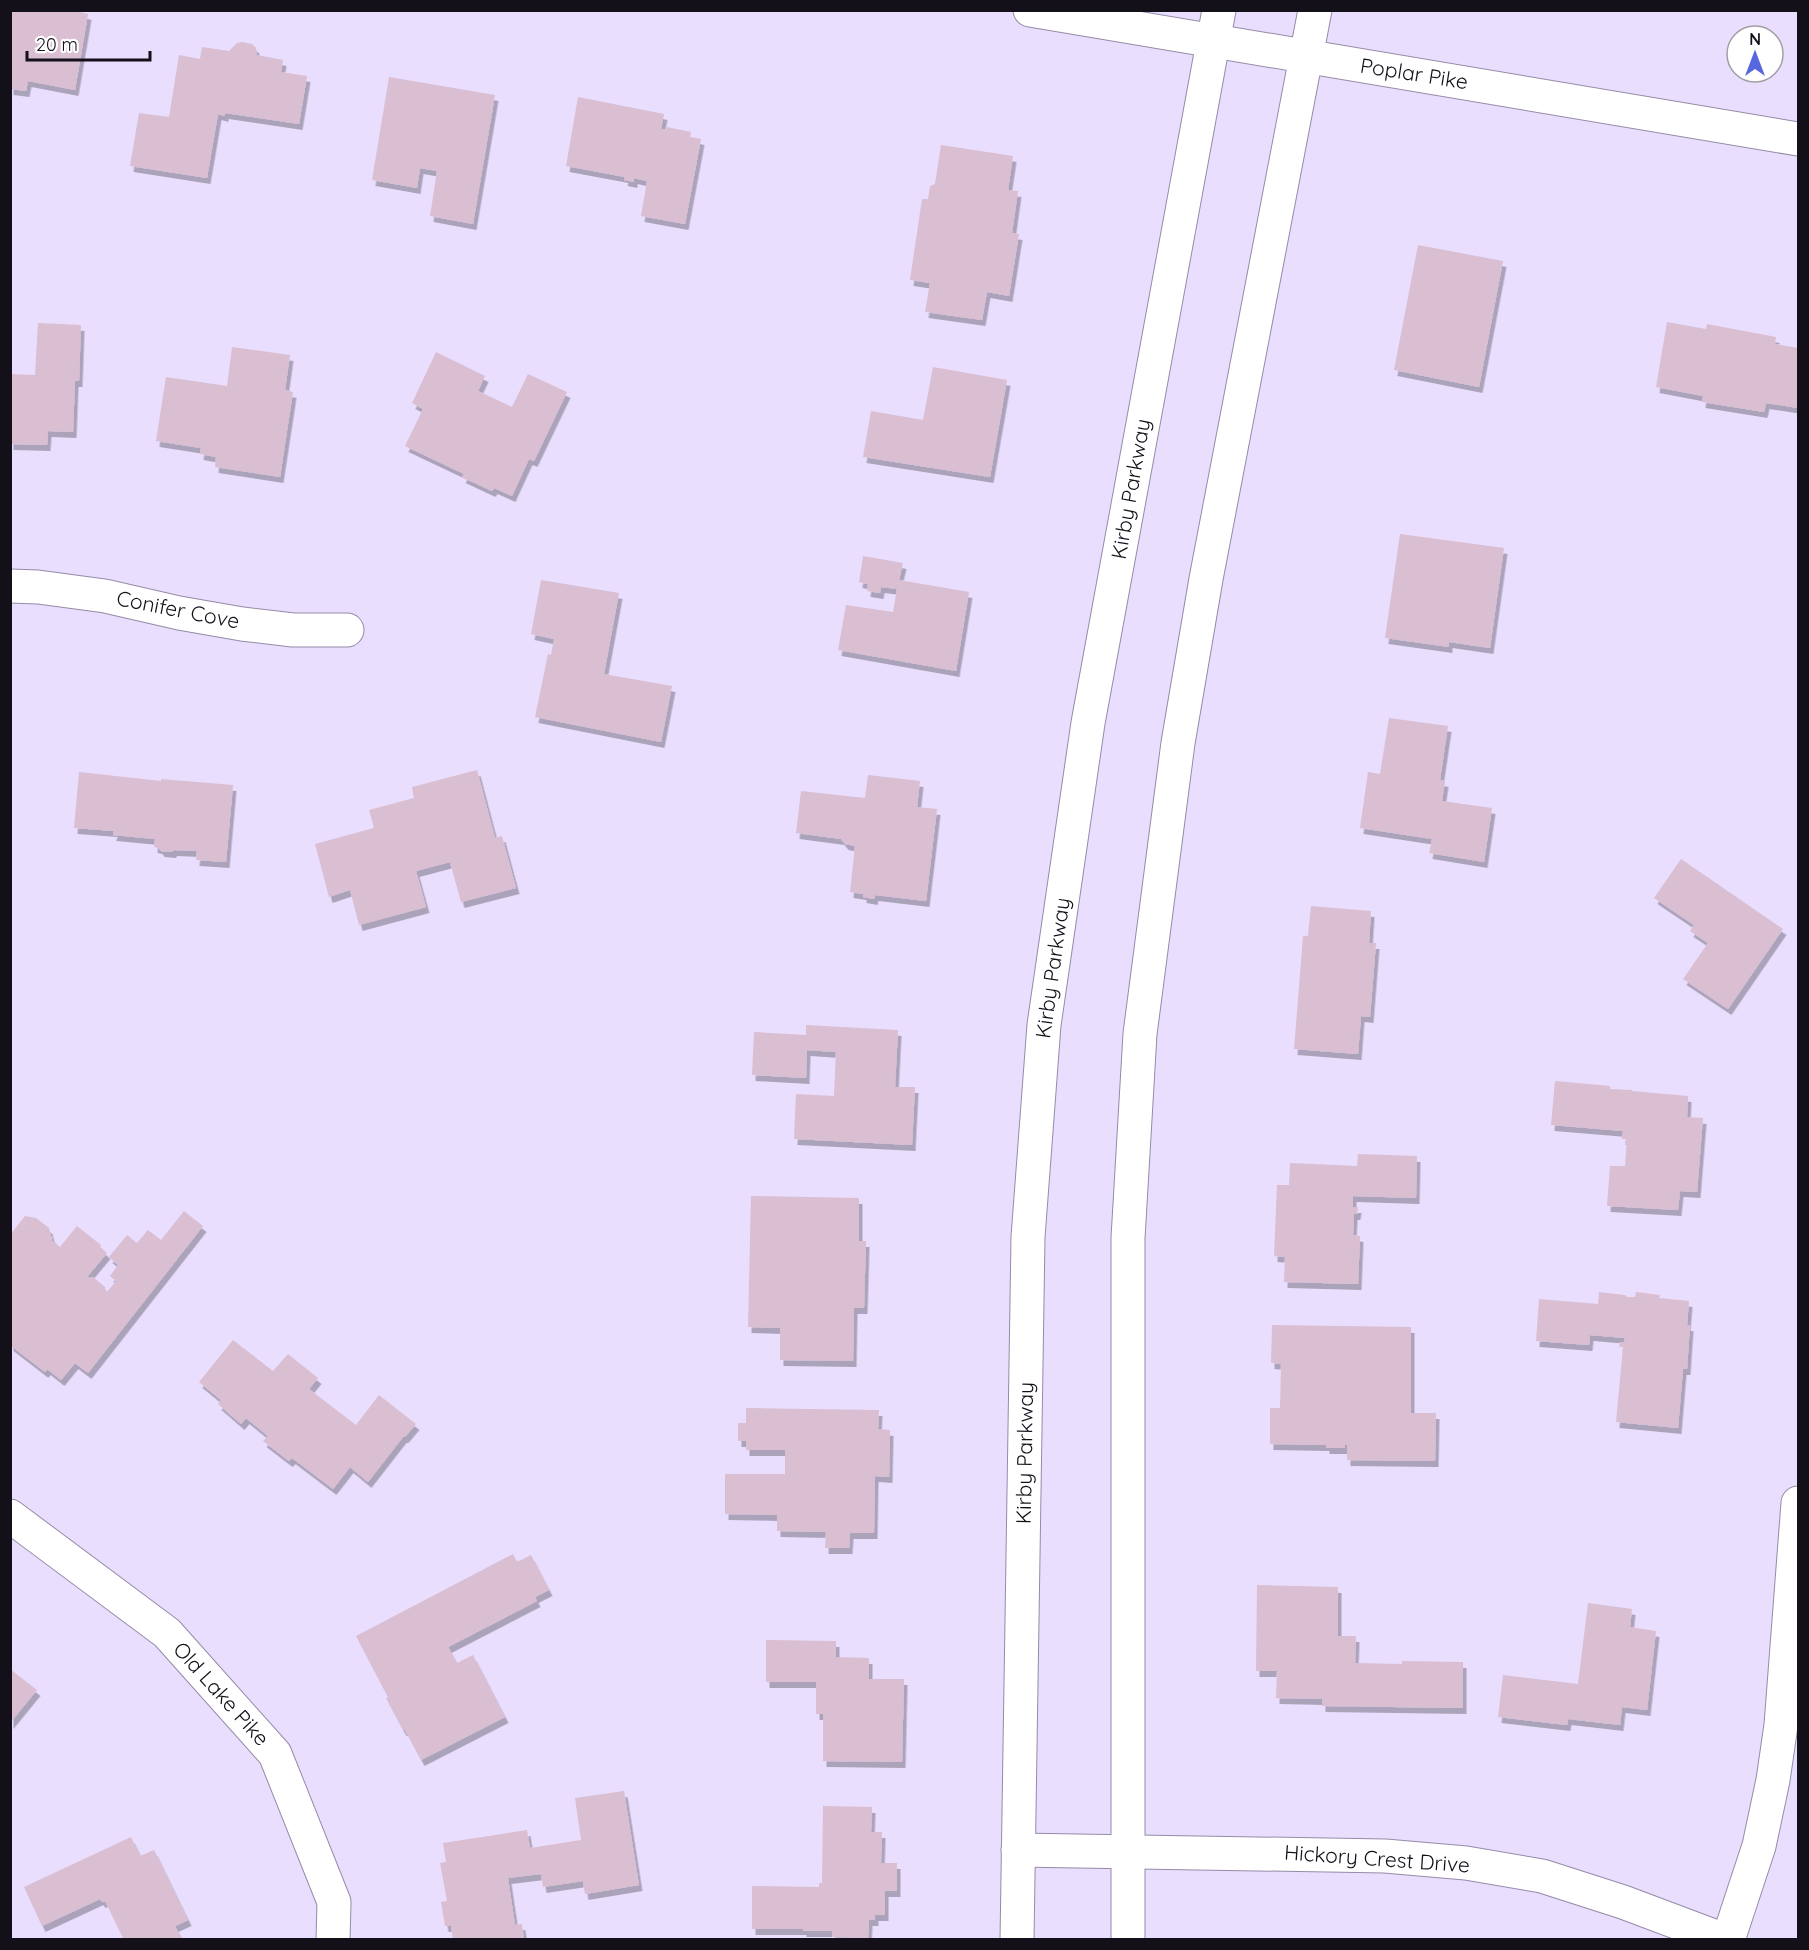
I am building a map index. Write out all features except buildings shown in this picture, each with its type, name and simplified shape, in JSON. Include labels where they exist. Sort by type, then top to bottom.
[{"type":"main road","name":"Poplar Pike","points":[[1030,10],[1217,26],[1307,56],[1798,139]]},
{"type":"main road","points":[[1128,1940],[1128,1238],[1140,1035],[1179,743],[1206,579],[1315,10]]},
{"type":"main road","name":"Kirby Parkway","points":[[1017,1940],[1029,1237],[1044,1025],[1088,723],[1217,26]]},
{"type":"main road","name":"Conifer Cove","points":[[10,586],[38,587],[105,596],[179,613],[242,624],[293,630],[347,630]]},
{"type":"main road","points":[[1726,1940],[1759,1846],[1773,1780],[1781,1725],[1798,1503]]},
{"type":"main road","name":"Old Lake Pike","points":[[10,1516],[167,1634],[275,1754],[334,1902],[333,1940]]},
{"type":"main road","name":"Hickory Crest Drive","points":[[1018,1850],[1385,1856],[1466,1863],[1542,1876],[1623,1902],[1726,1940]]}]
